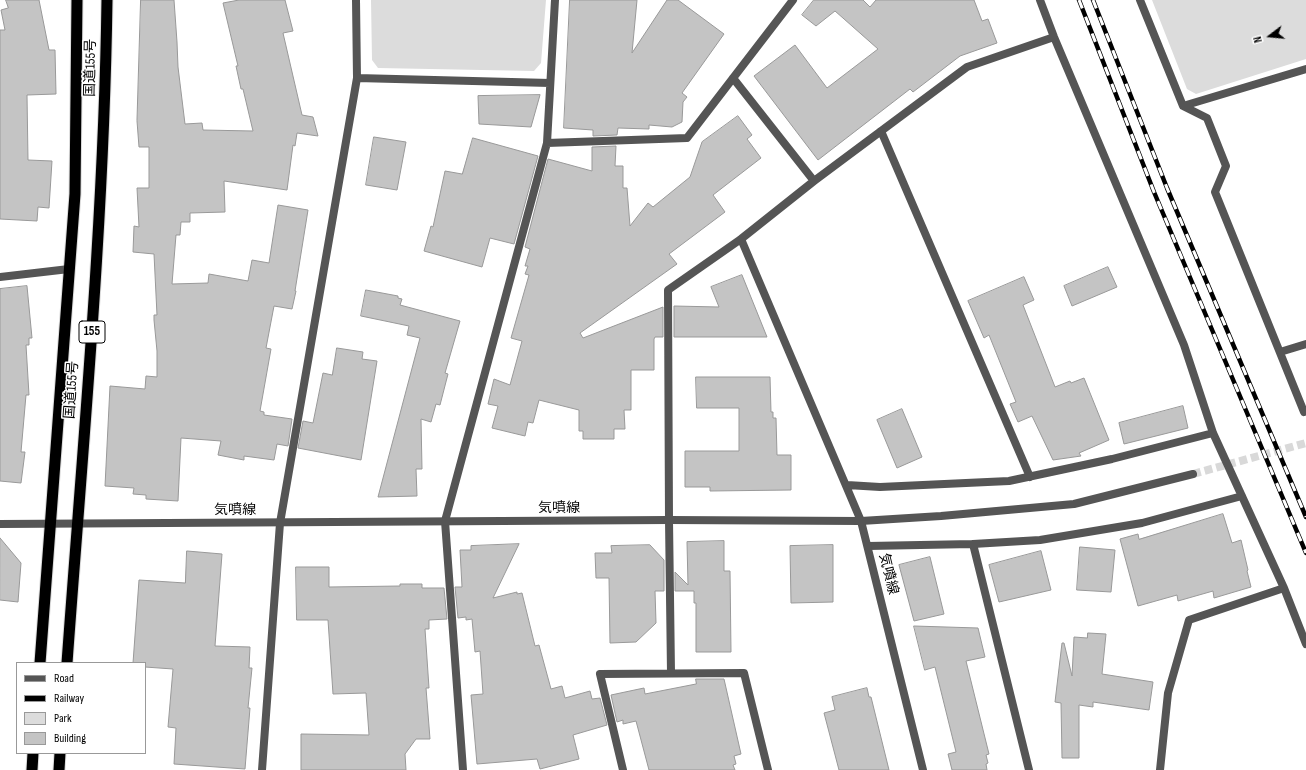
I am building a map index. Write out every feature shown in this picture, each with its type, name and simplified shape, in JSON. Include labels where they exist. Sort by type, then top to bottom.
[{"type":"highway","name":"国道155号","points":[[40,662],[75,194],[77,0]]},
{"type":"highway","name":"国道155号","points":[[67,662],[97,270],[106,89],[108,0]]},
{"type":"highway","points":[[32,770],[33,754]]},
{"type":"highway","points":[[59,770],[60,754]]},
{"type":"street","points":[[262,770],[280,523],[358,78],[356,0]]},
{"type":"street","points":[[463,770],[445,521],[547,143],[555,0]]},
{"type":"street","points":[[547,143],[687,138],[792,0]]},
{"type":"street","points":[[1040,0],[1054,37],[1184,345],[1213,433],[1284,588],[1306,644]]},
{"type":"street","points":[[1140,0],[1183,106],[1207,118],[1226,166],[1215,192],[1305,412]]},
{"type":"street","points":[[671,673],[668,290],[741,239],[814,181],[967,67],[1054,37]]},
{"type":"street","points":[[1183,106],[1306,69]]},
{"type":"street","points":[[358,78],[550,83]]},
{"type":"street","points":[[733,78],[814,181]]},
{"type":"street","points":[[881,131],[1030,477]]},
{"type":"street","points":[[741,239],[847,485],[861,521],[941,516],[1074,504],[1192,474]]},
{"type":"street","points":[[0,277],[69,269]]},
{"type":"street","points":[[1280,352],[1306,344]]},
{"type":"street","points":[[847,485],[888,487],[1009,481],[1112,459],[1213,433]]},
{"type":"street","points":[[868,546],[973,544],[1040,540],[1142,523],[1242,496]]},
{"type":"street","name":"気噴線","points":[[0,524],[669,520],[861,521],[923,770]]},
{"type":"street","points":[[973,544],[1029,770]]},
{"type":"street","points":[[1160,770],[1168,693],[1189,620],[1284,588]]},
{"type":"street","points":[[623,770],[600,674],[744,673],[768,770]]},
{"type":"green space","points":[[371,0],[546,0],[541,63],[534,71],[378,68],[372,60]]},
{"type":"green space","points":[[1152,0],[1306,0],[1306,59],[1196,94],[1187,89]]},
{"type":"building","points":[[6,0],[39,0],[49,50],[55,50],[56,94],[27,95],[28,160],[52,161],[49,208],[38,207],[37,221],[0,219],[0,30],[5,30],[1,10],[8,8]]},
{"type":"building","points":[[141,0],[174,0],[178,67],[185,124],[202,123],[203,130],[253,131],[243,89],[241,89],[236,66],[238,66],[223,3],[239,0],[285,0],[293,31],[283,33],[302,115],[313,117],[318,136],[297,133],[295,146],[293,145],[287,190],[224,181],[225,212],[190,213],[190,222],[181,222],[180,235],[176,235],[172,284],[208,283],[209,274],[248,281],[252,260],[269,263],[278,205],[308,210],[292,309],[274,306],[266,348],[271,349],[260,411],[264,412],[264,415],[292,419],[288,446],[277,444],[274,460],[244,456],[244,460],[218,455],[221,441],[181,438],[178,501],[146,499],[146,495],[133,494],[134,488],[105,486],[110,386],[145,389],[146,376],[157,377],[157,351],[154,320],[154,315],[157,315],[154,254],[133,252],[134,226],[139,227],[137,188],[149,188],[149,147],[139,147],[137,121]]},
{"type":"building","points":[[570,0],[637,0],[632,53],[667,0],[678,0],[724,34],[682,93],[687,97],[683,102],[682,122],[672,127],[649,125],[649,129],[618,128],[617,135],[593,136],[593,130],[564,128]]},
{"type":"building","points":[[814,0],[863,0],[870,7],[876,0],[974,0],[982,21],[988,19],[997,43],[960,56],[913,92],[910,89],[818,160],[754,76],[795,45],[827,88],[878,49],[835,11],[816,26],[802,15]]},
{"type":"building","points":[[540,95],[531,127],[479,124],[478,96]]},
{"type":"building","points":[[738,116],[752,135],[747,139],[761,158],[713,195],[725,212],[669,254],[677,264],[580,333],[583,338],[663,307],[663,337],[655,337],[654,339],[654,370],[631,370],[631,410],[624,410],[625,429],[614,429],[614,439],[583,439],[583,431],[579,431],[579,410],[539,400],[533,423],[528,422],[525,436],[492,428],[498,406],[488,404],[494,379],[510,385],[522,341],[511,338],[529,275],[525,274],[528,266],[525,266],[530,249],[525,247],[548,159],[592,171],[592,147],[616,146],[615,166],[623,166],[623,188],[627,188],[630,226],[648,203],[653,207],[690,177],[702,142]]},
{"type":"building","points":[[374,137],[406,142],[397,190],[366,185]]},
{"type":"building","points":[[473,138],[538,156],[514,244],[490,238],[482,267],[424,251],[431,226],[433,227],[445,171],[462,174]]},
{"type":"building","points":[[1108,267],[1117,287],[1072,306],[1064,286]]},
{"type":"building","points":[[742,275],[767,337],[674,337],[674,306],[719,307],[711,287]]},
{"type":"building","points":[[1024,277],[1034,300],[1023,305],[1055,387],[1070,381],[1071,383],[1084,378],[1109,440],[1079,453],[1081,456],[1053,460],[1032,416],[1018,422],[1010,404],[1016,402],[989,335],[984,338],[968,301]]},
{"type":"building","points":[[27,286],[32,338],[29,338],[29,345],[26,345],[29,395],[26,395],[21,452],[25,452],[21,483],[0,481],[0,289]]},
{"type":"building","points":[[366,290],[398,296],[398,298],[402,299],[400,305],[460,321],[445,373],[448,374],[440,405],[436,404],[431,422],[421,419],[422,469],[416,469],[417,496],[378,497],[420,338],[407,335],[409,326],[361,316]]},
{"type":"building","points":[[337,348],[363,352],[362,359],[377,361],[361,460],[298,448],[303,421],[313,423],[323,373],[332,375]]},
{"type":"building","points":[[696,377],[770,377],[771,412],[773,412],[773,418],[776,418],[777,455],[791,455],[791,490],[710,491],[710,487],[685,487],[685,451],[739,451],[739,408],[697,408]]},
{"type":"building","points":[[1183,406],[1188,428],[1124,444],[1119,423]]},
{"type":"building","points":[[902,409],[922,457],[897,468],[877,420]]},
{"type":"building","points":[[1223,514],[1232,543],[1241,540],[1251,587],[1214,598],[1213,591],[1178,601],[1177,595],[1138,606],[1120,539],[1138,534],[1139,539]]},
{"type":"building","points":[[0,538],[21,563],[18,602],[0,600]]},
{"type":"building","points":[[724,541],[724,571],[730,571],[731,652],[696,652],[696,603],[694,603],[694,591],[675,591],[675,572],[688,585],[687,542]]},
{"type":"building","points":[[519,544],[493,598],[517,592],[517,594],[522,593],[535,646],[539,645],[551,689],[562,686],[565,698],[590,691],[592,699],[600,698],[607,725],[573,735],[579,759],[540,769],[537,759],[477,764],[471,695],[483,694],[480,651],[475,652],[472,619],[466,620],[466,617],[458,618],[455,587],[462,587],[460,550],[471,550],[471,546]]},
{"type":"building","points":[[650,545],[664,560],[664,591],[655,591],[656,623],[636,642],[610,643],[609,578],[596,578],[595,553],[612,553],[611,546]]},
{"type":"building","points":[[833,545],[833,602],[791,603],[790,546]]},
{"type":"building","points":[[1080,547],[1115,550],[1111,592],[1077,590]]},
{"type":"building","points":[[187,551],[222,554],[215,646],[250,647],[249,668],[252,668],[248,708],[250,708],[245,769],[174,764],[176,728],[168,727],[173,669],[146,667],[146,662],[133,662],[139,580],[185,583]]},
{"type":"building","points":[[1041,551],[1051,590],[999,602],[989,565]]},
{"type":"building","points":[[930,557],[944,614],[914,621],[899,565]]},
{"type":"building","points":[[296,567],[329,567],[329,587],[400,586],[400,584],[422,584],[422,588],[444,588],[447,619],[429,620],[429,629],[425,629],[429,688],[426,688],[430,739],[416,739],[405,754],[406,770],[301,770],[301,734],[369,735],[366,693],[333,694],[328,620],[297,620]]},
{"type":"building","points":[[914,626],[978,628],[985,657],[966,661],[989,754],[986,755],[988,763],[986,764],[987,770],[952,770],[948,754],[956,752],[935,667],[925,670]]},
{"type":"building","points":[[1088,633],[1106,634],[1102,674],[1153,682],[1149,710],[1093,702],[1093,707],[1079,705],[1079,758],[1062,758],[1061,703],[1055,702],[1062,643],[1064,643],[1072,676],[1074,637],[1087,638]]},
{"type":"building","points":[[696,679],[724,679],[741,754],[734,756],[736,764],[733,765],[735,770],[649,770],[636,721],[623,724],[623,720],[617,722],[611,695],[644,688],[645,694],[696,684]]},
{"type":"building","points":[[867,688],[869,697],[871,697],[889,770],[839,770],[824,713],[835,710],[832,697]]},
{"type":"tunnel","points":[[1193,474],[1306,443]]},
{"type":"railway","points":[[1079,0],[1154,192],[1306,553]]},
{"type":"railway","points":[[1093,0],[1167,188],[1306,517]]}]
